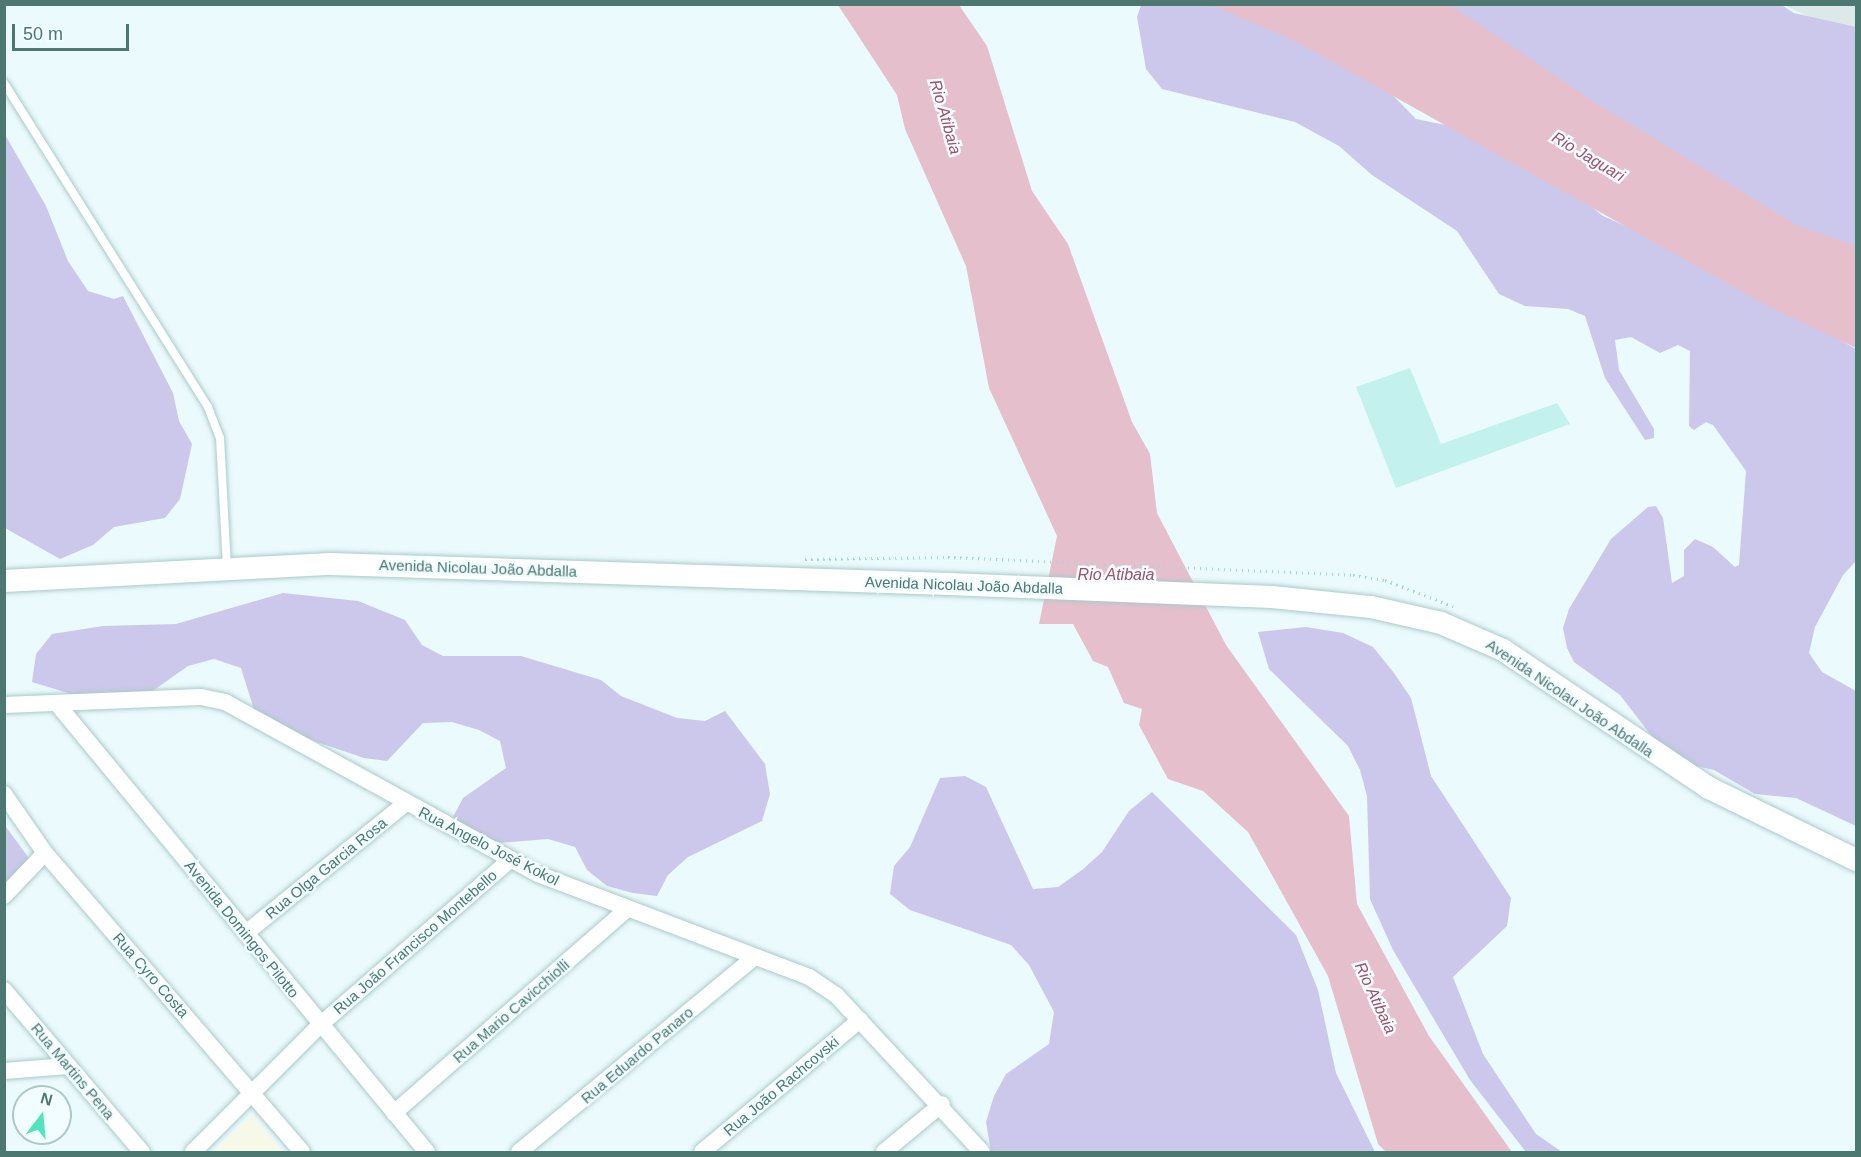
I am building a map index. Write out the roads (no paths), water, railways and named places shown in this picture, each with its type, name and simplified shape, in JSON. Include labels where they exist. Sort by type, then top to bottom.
[{"type":"main road","name":"Avenida Nicolau João Abdalla","points":[[4,581],[227,566],[332,564],[1272,597],[1371,607],[1472,633],[1503,650],[1709,788],[1857,860]]},
{"type":"street","name":"Rua Angelo José Kokol","points":[[4,705],[58,705],[176,697],[225,702],[510,860],[809,977],[860,1020],[942,1104],[982,1152]]},
{"type":"street","name":"Avenida Domingos Pilotto","points":[[58,705],[427,1152]]},
{"type":"street","name":"Rua Cyro Costa","points":[[4,794],[45,853],[302,1152]]},
{"type":"street","name":"Rua Olga Garcia Rosa","points":[[246,933],[406,803]]},
{"type":"street","points":[[4,896],[45,853]]},
{"type":"street","name":"Rua João Francisco Montebello","points":[[193,1152],[320,1025],[510,860]]},
{"type":"street","name":"Rua Mario Cavicchiolli","points":[[394,1113],[628,908]]},
{"type":"street","name":"Rua Eduardo Panaro","points":[[519,1152],[754,957]]},
{"type":"street","name":"Rua Martins Pena","points":[[4,990],[142,1152]]},
{"type":"street","name":"Rua João Rachcovski","points":[[702,1152],[860,1020]]},
{"type":"street","points":[[4,1071],[68,1066]]},
{"type":"street","points":[[884,1152],[942,1104]]},
{"type":"lane","points":[[4,83],[208,407],[220,438],[227,566]]},
{"type":"water","name":"Rio Atibaia","points":[[838,5],[959,5],[987,46],[1032,191],[1068,244],[1132,422],[1150,454],[1157,513],[1226,645],[1349,816],[1357,904],[1429,1036],[1512,1152],[1386,1152],[1378,1144],[1328,976],[1248,832],[1203,791],[1168,779],[1139,725],[1142,709],[1124,703],[1108,667],[1093,661],[1073,624],[1039,624],[1057,536],[989,388],[966,266],[905,129],[897,95]]},
{"type":"water","name":"Rio Jaguari","points":[[1211,5],[1451,5],[1600,106],[1798,226],[1856,246],[1856,348],[1773,309],[1295,41]]}]
